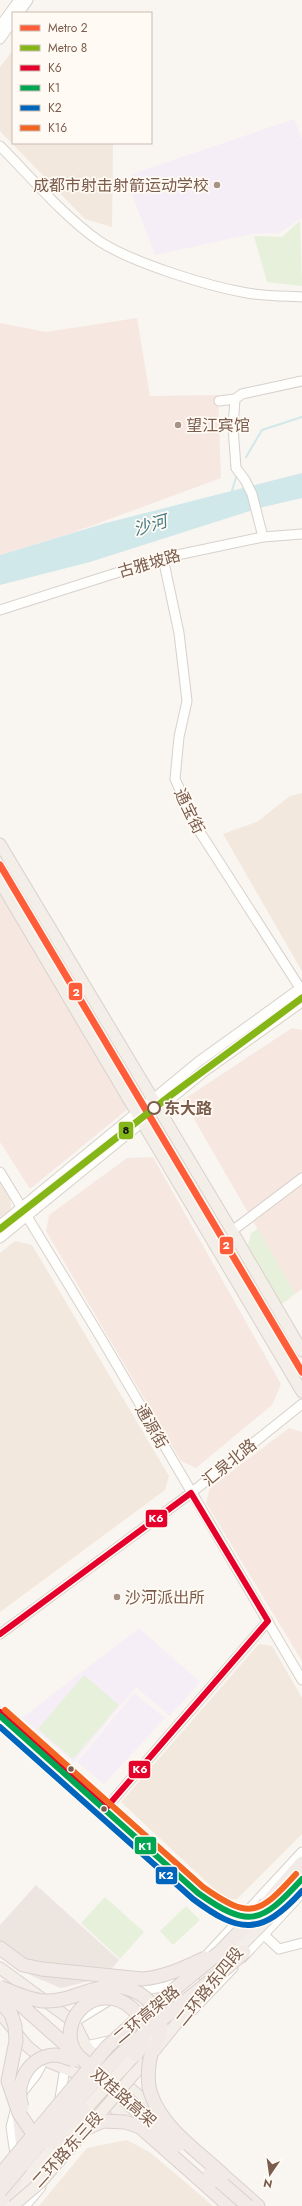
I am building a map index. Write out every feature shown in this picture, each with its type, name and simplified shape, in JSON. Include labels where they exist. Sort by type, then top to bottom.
[{"type":"highway","name":"二环高架路","points":[[0,2175],[107,2047],[131,2025],[221,1951],[302,1863]]},
{"type":"highway","name":"二环高架路","points":[[0,2191],[116,2059],[150,2028],[227,1968],[300,1884]]},
{"type":"highway","points":[[0,1948],[18,1962],[30,1967],[142,1978],[158,1977],[178,1971],[221,1951]]},
{"type":"highway","points":[[0,1987],[44,2001],[57,2000],[103,1986],[132,1990],[152,2003],[158,2015],[160,2031],[158,2043],[151,2055],[149,2082],[150,2093],[156,2106],[165,2120],[258,2206]]},
{"type":"highway","name":"双桂路高架","points":[[0,1987],[72,2062],[248,2206]]},
{"type":"highway","points":[[0,1996],[4,2012]]},
{"type":"highway","name":"双桂路高架","points":[[0,1996],[72,2062],[238,2206]]},
{"type":"highway","points":[[84,2111],[61,2129],[54,2130],[37,2124],[24,2112],[21,2102],[20,2087],[28,2067],[40,2058],[56,2055],[72,2062],[70,2024],[80,2009],[88,2003],[108,1997],[129,2005],[142,2021],[143,2039],[136,2055]]},
{"type":"highway","points":[[0,2002],[16,2033],[8,2081],[19,2112],[33,2134],[50,2142],[57,2143],[72,2139],[85,2129],[108,2120],[125,2122],[140,2127],[229,2206]]},
{"type":"highway","points":[[0,2202],[15,2182],[24,2158],[19,2112]]},
{"type":"main road","points":[[0,844],[232,1231],[302,1351]]},
{"type":"main road","points":[[0,882],[137,1111],[142,1123],[302,1392]]},
{"type":"main road","name":"二环路东四段","points":[[151,2055],[171,2033],[226,1960],[300,1884]]},
{"type":"main road","name":"二环路东四段","points":[[136,2055],[205,1977],[300,1884]]},
{"type":"main road","points":[[0,1968],[74,2022],[86,2046],[99,2062],[169,2120],[265,2206]]},
{"type":"main road","points":[[22,1985],[4,2012],[28,2046],[44,2060],[72,2062],[82,2078],[222,2206]]},
{"type":"main road","name":"二环路东三段","points":[[5,2206],[84,2111],[136,2055]]},
{"type":"main road","name":"二环路东三段","points":[[13,2206],[41,2182],[85,2129],[151,2055]]},
{"type":"street","points":[[0,26],[19,0]]},
{"type":"street","points":[[20,12],[28,0]]},
{"type":"street","points":[[0,39],[12,22]]},
{"type":"street","points":[[0,146],[67,214],[99,241],[144,263],[196,280],[248,293],[302,297]]},
{"type":"street","points":[[218,401],[235,399],[242,394],[302,381]]},
{"type":"street","points":[[235,399],[233,427],[238,471],[253,498],[263,537]]},
{"type":"street","name":"古雅坡路","points":[[0,610],[162,558],[263,537],[302,534]]},
{"type":"street","name":"通宝街","points":[[162,558],[179,633],[187,701],[179,737],[175,779],[196,826],[302,989]]},
{"type":"street","points":[[0,1225],[198,1062],[302,989]]},
{"type":"street","points":[[0,1238],[206,1072],[302,1002]]},
{"type":"street","name":"通源街","points":[[0,1172],[26,1218],[101,1338],[302,1680]]},
{"type":"street","points":[[232,1231],[302,1178]]},
{"type":"street","name":"汇泉北路","points":[[0,1634],[191,1493],[302,1404]]},
{"type":"street","points":[[106,1808],[268,1621]]},
{"type":"street","points":[[0,1712],[106,1808],[238,1922]]},
{"type":"street","points":[[74,2022],[122,1993],[145,1988],[165,1987],[175,1983],[202,1961],[302,1852]]},
{"type":"street","points":[[25,2206],[61,2163],[63,2151],[58,2110],[72,2062],[86,2046],[172,2026],[209,1996],[263,1934],[300,1884]]},
{"type":"street","points":[[263,1934],[279,1949],[302,1943]]},
{"type":"street","points":[[0,2195],[8,2183],[15,2154],[11,2127],[19,2097],[36,2075],[44,2060]]},
{"type":"shaded area","points":[[12,51],[12,143],[0,131],[0,67]]},
{"type":"shaded area","name":"成都市射击射箭运动学校","points":[[294,119],[302,139],[302,218],[279,233],[251,234],[155,255],[131,192],[132,174]]},
{"type":"shaded area","points":[[13,144],[113,144],[112,227],[85,219]]},
{"type":"shaded area","name":"望江宾馆","points":[[137,318],[150,396],[218,395],[221,478],[72,533],[0,555],[0,323],[46,332]]},
{"type":"shaded area","points":[[302,793],[302,971],[223,834],[257,822],[290,796]]},
{"type":"shaded area","points":[[0,893],[129,1108],[30,1189],[0,1142]]},
{"type":"shaded area","points":[[292,1028],[302,1030],[302,1289],[295,1294],[183,1100]]},
{"type":"shaded area","points":[[153,1157],[281,1384],[272,1405],[196,1468],[181,1461],[46,1231],[49,1215],[127,1158]]},
{"type":"shaded area","points":[[0,1178],[10,1195],[11,1209],[0,1218]]},
{"type":"shaded area","points":[[15,1241],[32,1245],[169,1476],[165,1490],[0,1612],[0,1253]]},
{"type":"shaded area","points":[[289,1428],[302,1432],[302,1661],[206,1503],[210,1488]]},
{"type":"shaded area","points":[[139,1628],[200,1682],[170,1716],[136,1687],[74,1762],[22,1718]]},
{"type":"shaded area","points":[[259,1644],[272,1646],[302,1698],[302,1834],[237,1899],[226,1900],[121,1802]]},
{"type":"shaded area","points":[[134,1693],[165,1718],[104,1784],[77,1762]]},
{"type":"shaded area","points":[[36,1885],[119,1960],[108,1973],[86,1982],[61,1988],[32,1976],[0,1950],[0,1925]]},
{"type":"shaded area","points":[[127,2140],[151,2153],[213,2206],[39,2206],[87,2148]]},
{"type":"green space","points":[[300,221],[302,286],[267,282],[254,236],[282,237]]},
{"type":"green space","points":[[258,1229],[295,1294],[281,1305],[248,1246],[251,1233]]},
{"type":"green space","points":[[84,1675],[119,1705],[73,1759],[38,1729]]},
{"type":"green space","points":[[105,1897],[144,1932],[120,1959],[81,1923]]},
{"type":"green space","points":[[186,1906],[200,1920],[173,1945],[160,1931]]},
{"type":"water","name":"沙河","points":[[302,473],[302,498],[259,508],[90,562],[0,585],[0,555],[106,523]]},
{"type":"waterway","points":[[246,457],[262,430],[302,417]]},
{"type":"waterway","points":[[232,491],[237,474]]},
{"type":"metro line","name":"2","points":[[0,865],[302,1372]]},
{"type":"metro line","name":"8","points":[[0,1229],[171,1095],[302,998]]},
{"type":"transit line","name":"K6","points":[[0,1634],[191,1493],[268,1621],[106,1808],[0,1712]]},
{"type":"transit line","name":"K16","points":[[5,1710],[203,1887],[219,1898],[232,1905],[243,1908],[253,1908],[263,1905],[283,1888],[296,1874]]},
{"type":"transit line","name":"K1","points":[[0,1716],[198,1893],[215,1905],[243,1916],[254,1916],[265,1913],[288,1894],[302,1879]]},
{"type":"transit line","name":"K2","points":[[0,1727],[193,1899],[209,1911],[237,1924],[250,1925],[262,1923],[287,1906],[302,1891]]},
{"type":"place","name":"成都市射击射箭运动学校","points":[[217,185]]},
{"type":"place","name":"望江宾馆","points":[[178,425]]},
{"type":"place","name":"东大路","points":[[154,1108]]},
{"type":"place","name":"沙河派出所","points":[[117,1597]]}]
